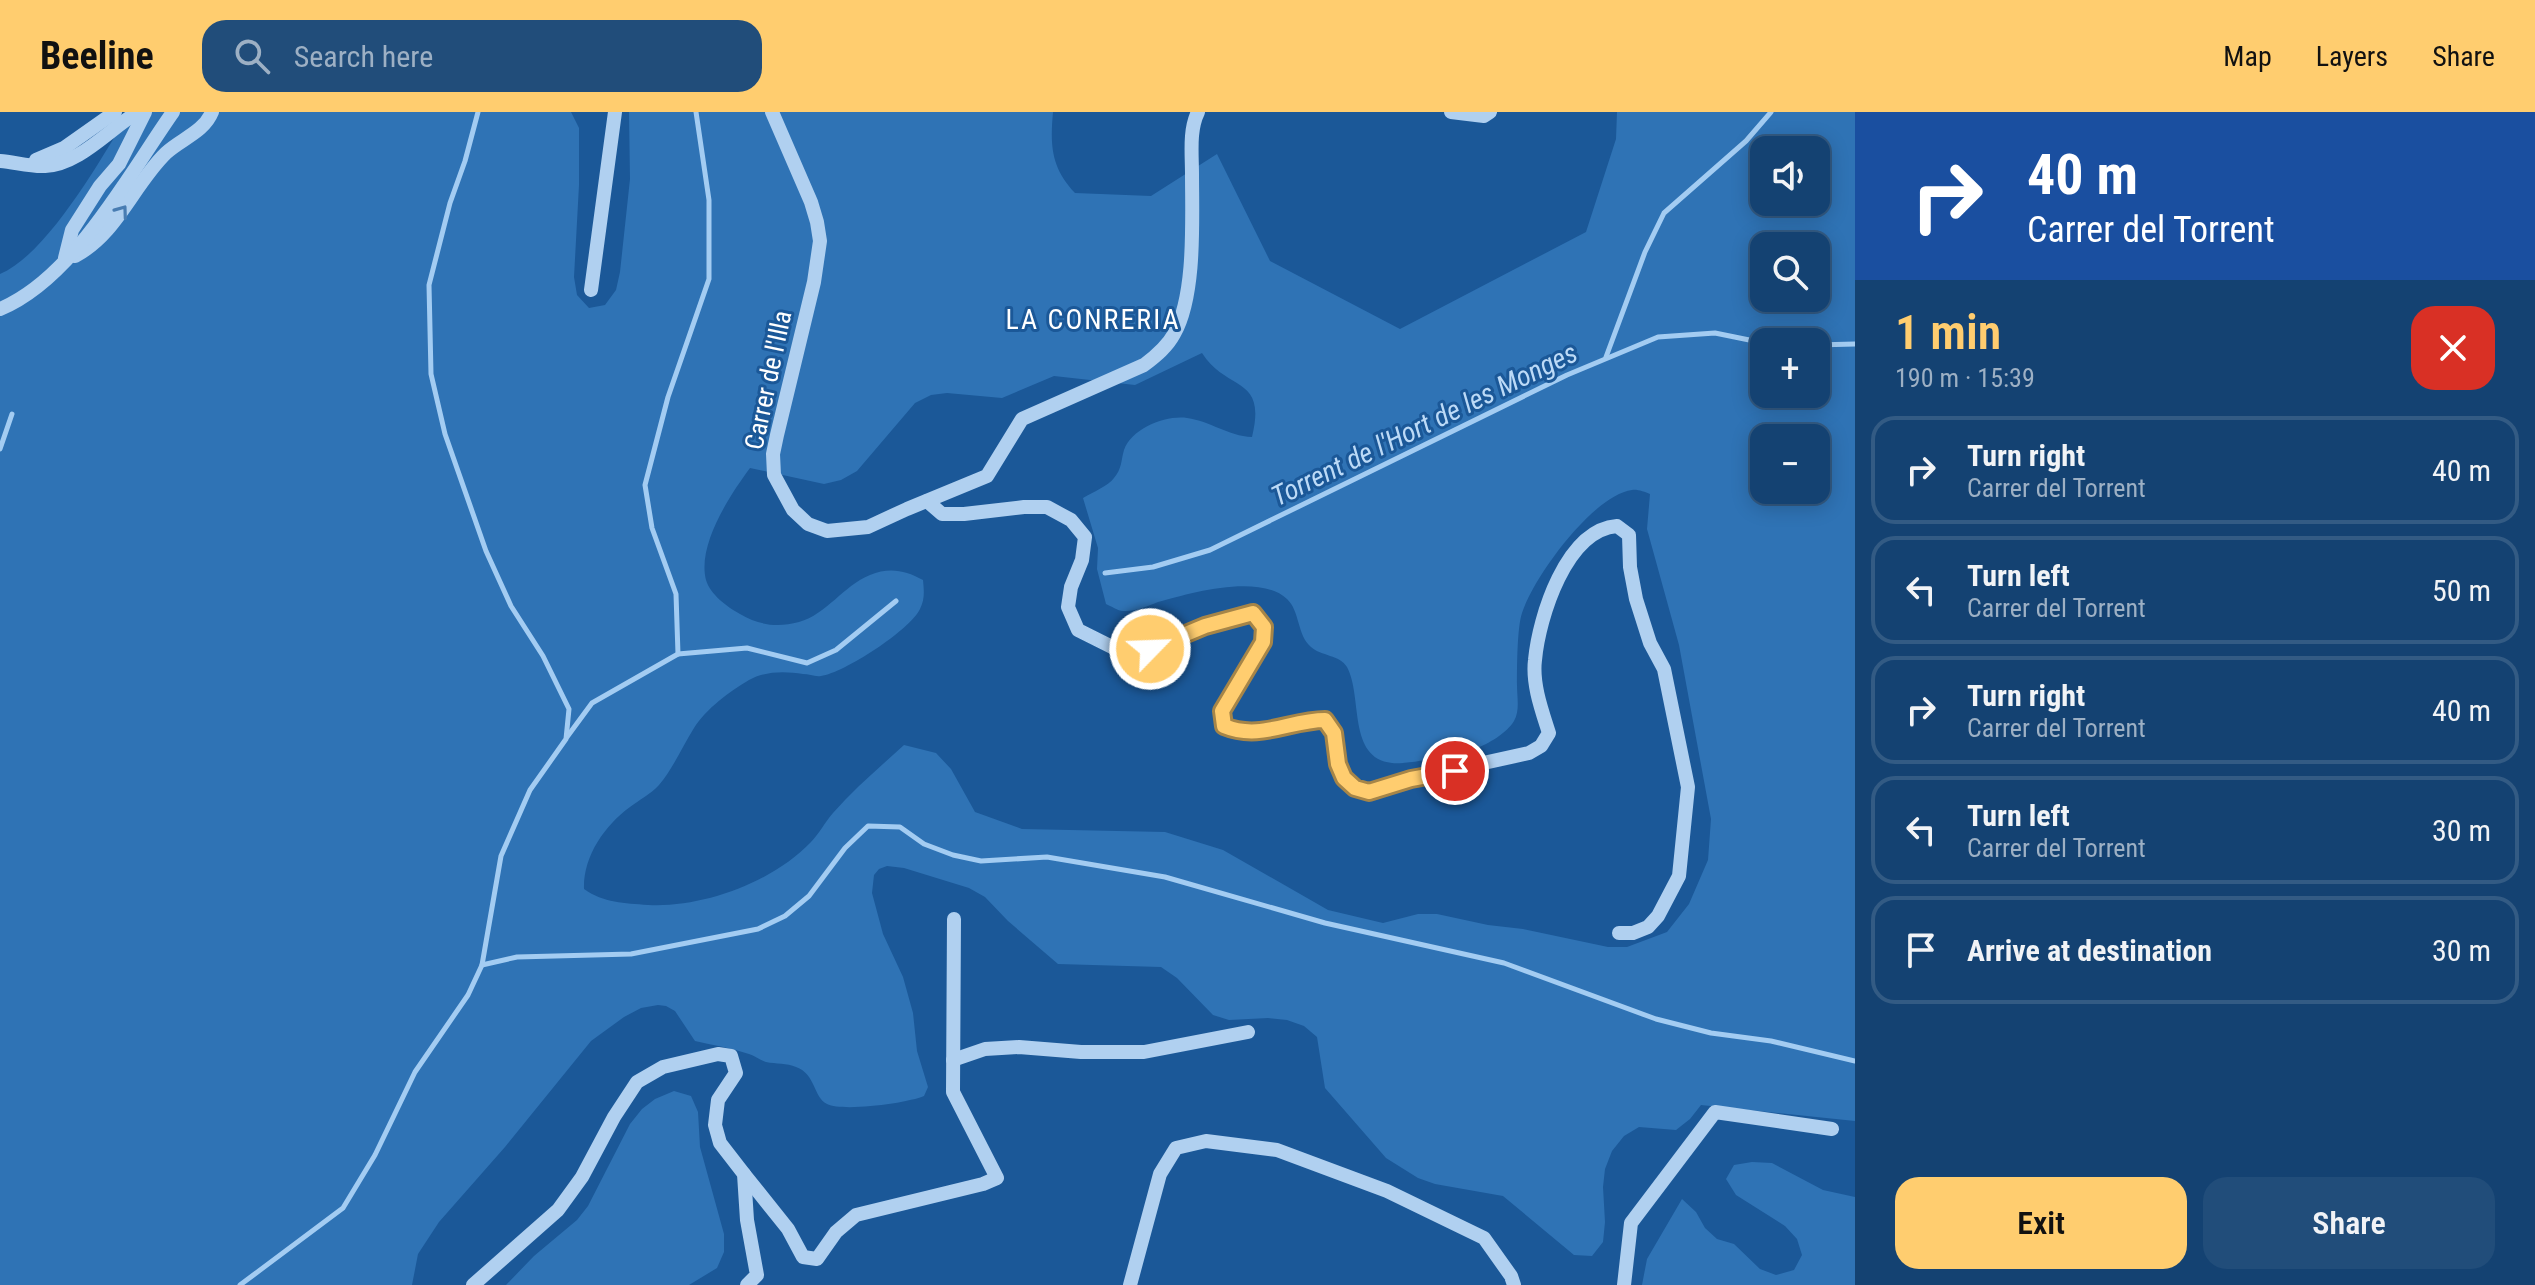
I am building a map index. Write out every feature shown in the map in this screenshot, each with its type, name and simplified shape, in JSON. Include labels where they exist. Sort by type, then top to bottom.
[{"type":"street","points":[[28,164],[64,148],[115,112]]},
{"type":"street","points":[[0,161],[46,166],[69,158],[89,148],[138,112]]},
{"type":"street","points":[[64,262],[72,230],[100,186],[119,164],[147,112],[162,127],[174,133],[189,134]]},
{"type":"street","points":[[0,309],[49,280],[101,216],[173,112]]},
{"type":"street","points":[[64,262],[87,250],[115,222],[158,162],[204,125],[212,112]]},
{"type":"street","points":[[591,290],[615,112]]},
{"type":"street","name":"Carrer de l'Illa","points":[[772,112],[811,202],[820,241],[814,282],[773,454],[774,475],[793,510],[808,524],[827,531],[868,527],[987,476],[1022,419],[1144,365],[1161,352],[1174,335],[1182,315],[1193,248],[1192,142],[1194,119],[1198,112]]},
{"type":"street","points":[[1451,112],[1484,116],[1490,112]]},
{"type":"street","points":[[927,501],[942,514],[1047,507],[1071,520],[1085,537],[1082,560],[1071,587],[1068,607],[1078,630],[1116,649],[1131,654],[1205,626],[1253,613],[1264,627],[1263,642],[1222,711],[1224,726],[1237,732],[1252,733],[1311,720],[1325,720],[1334,733],[1338,764],[1344,778],[1355,788],[1369,792],[1411,779],[1529,753],[1541,746],[1549,733],[1535,660],[1550,595],[1581,544],[1604,527],[1617,526],[1629,535],[1630,567],[1636,599],[1650,643],[1664,669],[1688,787],[1679,876],[1658,916],[1648,927],[1633,933],[1619,933]]},
{"type":"street","points":[[473,1285],[558,1210],[582,1177],[637,1082],[663,1067],[718,1054],[731,1056],[736,1073],[718,1100],[715,1125],[720,1143],[788,1229],[803,1257],[817,1259],[836,1232],[856,1215],[997,1178],[953,1092],[954,919]]},
{"type":"street","points":[[953,1060],[985,1049],[1019,1047],[1081,1052],[1144,1052],[1248,1032]]},
{"type":"street","points":[[1624,1285],[1631,1223],[1715,1112],[1832,1129]]},
{"type":"street","points":[[1130,1285],[1160,1174],[1176,1148],[1206,1141],[1277,1150],[1387,1191],[1484,1238],[1514,1285]]},
{"type":"street","points":[[744,1174],[747,1220],[757,1275],[747,1285]]},
{"type":"shaded area","points":[[130,112],[571,112],[579,128],[574,277],[577,295],[589,308],[605,305],[616,290],[620,272],[630,179],[629,112],[1053,112],[1054,156],[1061,174],[1075,193],[1151,196],[1217,154],[1270,261],[1400,329],[1586,232],[1616,139],[1617,112],[1855,112],[1855,1121],[1701,1105],[1676,1130],[1639,1127],[1624,1136],[1612,1151],[1605,1169],[1603,1242],[1592,1256],[1574,1255],[1503,1196],[1435,1184],[1418,1178],[1386,1158],[1325,1088],[1317,1037],[1304,1026],[1287,1020],[1229,1020],[1213,1015],[1177,978],[1161,967],[1058,964],[985,897],[969,888],[904,868],[887,866],[874,875],[872,893],[883,934],[903,977],[913,1013],[917,1051],[928,1087],[924,1096],[876,1106],[827,1104],[802,1070],[695,1041],[675,1011],[658,1005],[641,1008],[591,1041],[439,1222],[418,1254],[412,1285],[0,1285],[0,274],[37,246],[89,178]],"holes":[[[1202,353],[1212,366],[1250,394],[1255,417],[1252,437],[1187,418],[1160,421],[1142,429],[1128,442],[1114,478],[1083,498],[1098,548],[1097,569],[1106,604],[1127,611],[1224,587],[1260,587],[1275,591],[1291,604],[1306,642],[1347,667],[1362,738],[1368,750],[1378,759],[1392,763],[1421,761],[1475,749],[1507,730],[1518,708],[1520,620],[1538,580],[1566,540],[1600,506],[1632,490],[1650,494],[1647,529],[1679,645],[1711,819],[1708,860],[1689,904],[1667,932],[1627,947],[1608,947],[1437,914],[1418,914],[1383,923],[1328,910],[1223,850],[1165,832],[1022,829],[975,812],[951,769],[936,753],[904,745],[841,804],[811,842],[795,856],[736,890],[691,902],[648,905],[614,902],[584,889],[587,865],[604,833],[659,785],[699,721],[719,701],[742,684],[768,673],[821,676],[845,667],[904,628],[922,605],[923,580],[890,570],[860,580],[818,613],[791,624],[761,623],[725,604],[706,580],[706,552],[717,521],[750,468],[824,484],[841,480],[857,471],[915,403],[931,395],[947,393],[1002,398],[1054,376],[1135,385]]]},
{"type":"shaded area","points":[[674,1091],[691,1096],[698,1112],[700,1147],[724,1234],[724,1252],[717,1268],[689,1285],[506,1285],[534,1256],[577,1220],[588,1206],[630,1124],[642,1109]]},
{"type":"shaded area","points":[[1772,1163],[1823,1190],[1855,1197],[1855,1285],[1642,1285],[1647,1259],[1682,1199],[1717,1239],[1734,1244],[1760,1269],[1776,1275],[1794,1270],[1802,1255],[1797,1239],[1785,1226],[1736,1195],[1726,1179],[1734,1165]]},
{"type":"waterway","points":[[240,1285],[343,1208],[375,1155],[415,1072],[468,995],[482,965],[501,856],[530,790],[566,739],[569,709],[543,656],[511,606],[486,551],[445,434],[431,374],[429,285],[478,112]]},
{"type":"waterway","points":[[567,737],[592,703],[678,654],[676,594],[652,528],[645,485],[668,397],[709,279],[709,200],[696,112]]},
{"type":"waterway","points":[[1606,357],[1645,252],[1664,213],[1746,141],[1771,112]]},
{"type":"waterway","name":"Torrent de l'Hort de les Monges","points":[[1105,573],[1153,567],[1210,550],[1567,375],[1658,337],[1715,333],[1750,340]]},
{"type":"waterway","name":"Torrent de l'Hort de les Monges","points":[[1830,345],[1855,344]]},
{"type":"waterway","points":[[0,449],[12,414]]},
{"type":"waterway","name":"Torrent de l'Hort de les Monges","points":[[678,654],[747,648],[807,663],[836,650],[896,601]]},
{"type":"waterway","points":[[482,965],[517,957],[631,954],[758,929],[785,916],[809,896],[845,848],[868,826],[900,827],[924,844],[953,855],[981,861],[1047,857],[1165,877],[1325,923],[1504,963],[1656,1019],[1855,1061]]},
{"type":"district","name":"LA CONRERIA","points":[[1093,319]]},
{"type":"route","points":[[1150,649],[1205,626],[1253,613],[1264,627],[1263,642],[1222,711],[1224,726],[1237,732],[1252,733],[1311,720],[1325,720],[1334,733],[1338,764],[1344,778],[1355,788],[1369,792],[1397,782],[1455,771]]}]
